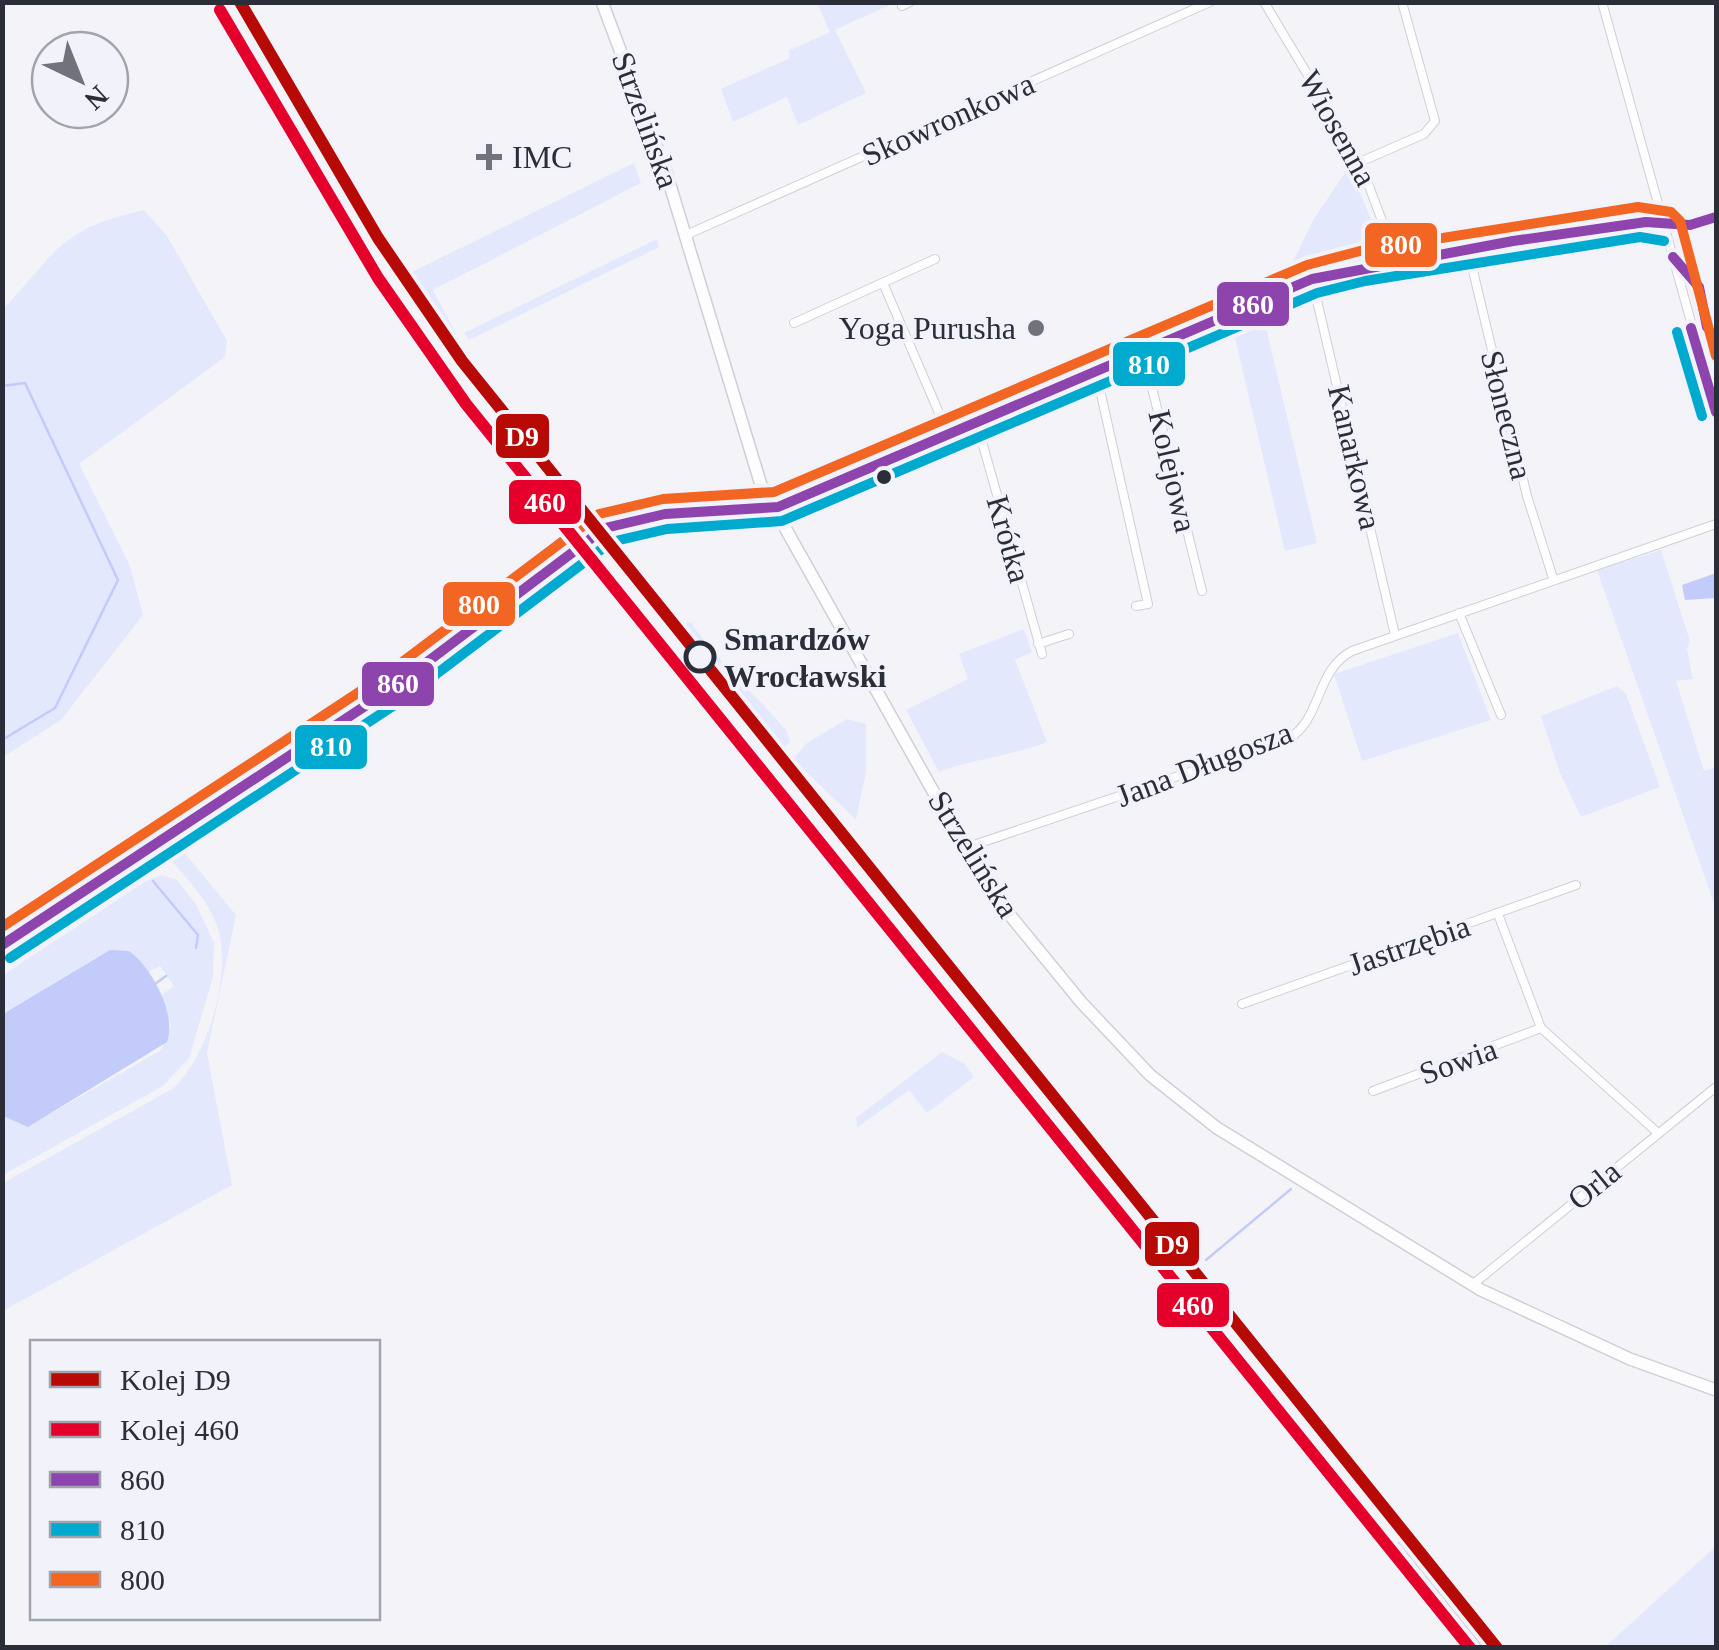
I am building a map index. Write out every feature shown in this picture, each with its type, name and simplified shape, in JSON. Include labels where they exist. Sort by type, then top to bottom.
[{"type":"street","name":"Strzelińska","points":[[602,2],[686,235],[746,444],[774,508],[965,848],[1009,914],[1081,1002],[1174,1097],[1307,1186],[1472,1285],[1630,1359],[1716,1390]]},
{"type":"street","name":"Skowronkowa","points":[[686,235],[1210,2]]},
{"type":"street","name":"Wiosenna","points":[[1264,2],[1360,162],[1397,260]]},
{"type":"street","points":[[1360,162],[1424,134],[1435,121],[1436,109],[1402,2]]},
{"type":"street","points":[[1602,2],[1716,412]]},
{"type":"street","points":[[2,945],[394,687],[605,528],[665,514],[774,508],[1312,279],[1397,260],[1640,222],[1688,228],[1716,217]]},
{"type":"street","name":"Słoneczna","points":[[1468,250],[1523,480],[1553,578]]},
{"type":"street","points":[[794,323],[934,259]]},
{"type":"street","name":"Kanarkowa","points":[[1312,279],[1395,635]]},
{"type":"street","points":[[883,283],[949,436]]},
{"type":"street","name":"Kolejowa","points":[[1143,351],[1202,591]]},
{"type":"street","name":"Kolejowa","points":[[1096,372],[1148,604],[1136,606]]},
{"type":"street","name":"Krótka","points":[[977,424],[1040,649],[1069,634]]},
{"type":"street","name":"Jana Długosza","points":[[965,848],[1288,739],[1304,728],[1334,662],[1352,650],[1716,524]]},
{"type":"street","points":[[1459,613],[1501,715]]},
{"type":"street","name":"Jastrzębia","points":[[1242,1004],[1576,885]]},
{"type":"street","points":[[1498,914],[1541,1028],[1658,1133]]},
{"type":"street","name":"Sowia","points":[[1374,1091],[1541,1028]]},
{"type":"street","name":"Orla","points":[[1472,1285],[1716,1087]]},
{"type":"shaded area","points":[[817,3],[894,3],[835,30],[866,93],[798,125],[787,97],[733,122],[721,89],[790,58],[788,51],[830,32]]},
{"type":"shaded area","points":[[634,163],[641,183],[433,290],[457,335],[452,340],[410,280],[414,271]]},
{"type":"shaded area","points":[[1349,167],[1384,250],[1294,270],[1292,264],[1313,220]]},
{"type":"shaded area","points":[[144,210],[167,236],[227,341],[225,357],[79,464],[130,566],[143,615],[61,720],[3,757],[3,309],[49,258],[76,235],[93,225]]},
{"type":"shaded area","points":[[657,239],[659,247],[469,340],[464,333]]},
{"type":"shaded area","points":[[1262,311],[1317,543],[1285,551],[1232,325]]},
{"type":"shaded area","points":[[1661,550],[1690,641],[1687,650],[1693,679],[1676,681],[1704,771],[1716,767],[1716,909],[1597,570]]},
{"type":"shaded area","points":[[691,622],[723,663],[786,730],[790,742],[783,749],[681,624]]},
{"type":"shaded area","points":[[1024,629],[1032,652],[1015,660],[1047,742],[939,772],[906,710],[968,679],[959,654]]},
{"type":"shaded area","points":[[1458,633],[1491,720],[1362,761],[1334,674]]},
{"type":"shaded area","points":[[1617,686],[1626,694],[1660,787],[1581,817],[1560,773],[1541,716]]},
{"type":"shaded area","points":[[847,719],[866,724],[866,772],[856,820],[793,759],[807,743]]},
{"type":"shaded area","points":[[178,845],[236,915],[207,1053],[232,1185],[3,1311],[3,1183],[174,1088],[187,1073],[207,1033],[220,987],[221,942],[206,904],[166,854]]},
{"type":"shaded area","points":[[155,853],[148,871],[3,968],[3,950]]},
{"type":"shaded area","points":[[162,875],[177,880],[196,904],[214,943],[213,977],[189,1058],[163,1086],[3,1175],[2,1116],[29,1126],[161,1050],[171,1025],[159,997],[174,986],[160,966],[147,973],[110,950],[3,1014],[3,975],[146,881]]},
{"type":"shaded area","points":[[942,1052],[965,1064],[974,1077],[927,1113],[909,1090],[857,1128],[856,1118]]},
{"type":"shaded area","points":[[1716,1546],[1716,1647],[1605,1647]]},
{"type":"water","points":[[1716,573],[1716,598],[1685,600],[1682,585]]},
{"type":"water","points":[[110,950],[129,951],[154,980],[169,1019],[167,1042],[28,1127],[3,1116],[3,1014]]},
{"type":"waterway","points":[[2,386],[25,383],[118,580],[55,708],[2,740]]},
{"type":"waterway","points":[[146,870],[150,859]]},
{"type":"waterway","points":[[2,956],[146,863]]},
{"type":"waterway","points":[[153,881],[198,935],[196,948]]},
{"type":"waterway","points":[[151,987],[166,976]]},
{"type":"waterway","points":[[1206,1260],[1291,1189]]},
{"type":"railway","points":[[1399,1545],[1481,1648]]},
{"type":"rail line","name":"D9","points":[[240,2],[378,238],[462,361],[1497,1648]]},
{"type":"rail line","name":"460","points":[[220,10],[378,278],[466,404],[1470,1648]]},
{"type":"transit line","name":"800","points":[[2,927],[385,675],[599,514],[663,499],[774,492],[1307,265],[1360,251],[1638,207],[1671,212],[1680,221],[1716,356]]},
{"type":"transit line","name":"860","points":[[2,945],[394,687],[605,528],[665,514],[778,507],[1312,279],[1513,241],[1646,222],[1690,225],[1716,217]]},
{"type":"transit line","name":"810","points":[[10,958],[402,700],[611,542],[667,529],[782,521],[1317,293],[1365,281],[1640,237],[1664,241]]},
{"type":"transit line","name":"860","points":[[1673,257],[1699,287],[1707,327]]},
{"type":"transit line","name":"860","points":[[1691,328],[1716,412]]},
{"type":"transit line","name":"810","points":[[1677,332],[1702,416]]},
{"type":"place","name":"IMC","points":[[489,157]]},
{"type":"place","name":"Yoga Purusha","points":[[1036,328]]},
{"type":"place","name":"Smardzów Wrocławski","points":[[700,657]]}]
